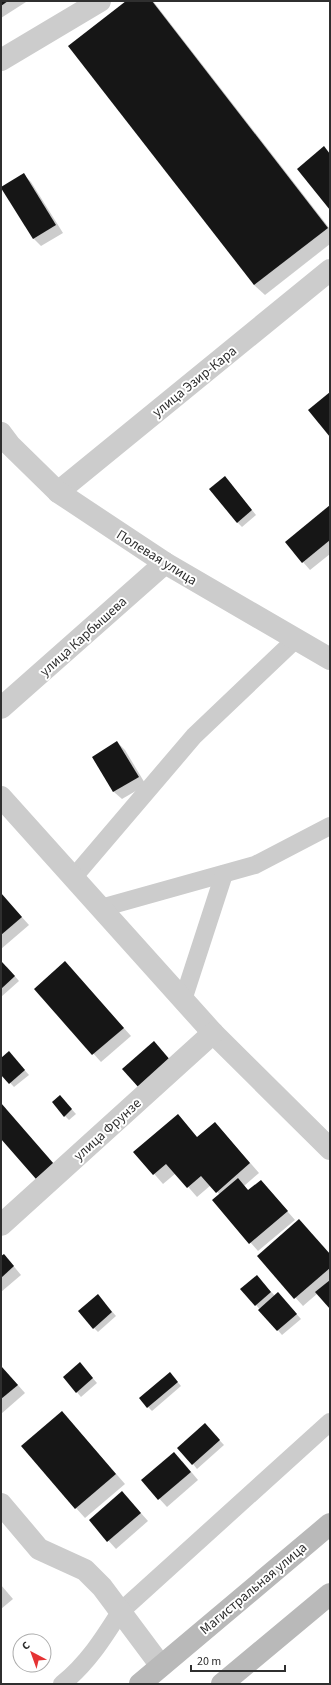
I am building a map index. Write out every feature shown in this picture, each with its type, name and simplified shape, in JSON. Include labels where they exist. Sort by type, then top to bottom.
[{"type":"main road","name":"Магистральная улица","points":[[140,1684],[330,1524]]},
{"type":"main road","points":[[222,1684],[330,1594]]},
{"type":"street","points":[[1,60],[100,1]]},
{"type":"street","name":"улица Эзир-Кара","points":[[58,492],[330,270]]},
{"type":"street","name":"Полевая улица","points":[[1,432],[10,445],[58,492],[165,563],[330,659]]},
{"type":"street","name":"улица Карбышева","points":[[1,708],[165,563]]},
{"type":"street","points":[[1,797],[213,1033],[330,1149]]},
{"type":"street","name":"улица Фрунзе","points":[[1,1225],[213,1033]]},
{"type":"street","points":[[1,1504],[39,1549],[85,1570],[102,1587],[161,1666]]},
{"type":"lane","points":[[73,878],[194,736],[296,639]]},
{"type":"lane","points":[[101,908],[255,865],[330,826]]},
{"type":"lane","points":[[183,1000],[224,874]]},
{"type":"lane","points":[[62,1684],[71,1677],[98,1648],[120,1612],[330,1422]]},
{"type":"building","points":[[1,1],[8,1],[1,6]]},
{"type":"building","points":[[126,1],[152,1],[328,228],[254,285],[68,46]]},
{"type":"building","points":[[324,146],[330,154],[330,210],[297,169]]},
{"type":"building","points":[[24,173],[56,225],[33,239],[1,188]]},
{"type":"building","points":[[330,392],[330,437],[308,410]]},
{"type":"building","points":[[225,476],[252,510],[237,523],[209,489]]},
{"type":"building","points":[[330,505],[330,540],[302,563],[285,542]]},
{"type":"building","points":[[117,741],[139,777],[113,792],[92,757]]},
{"type":"building","points":[[1,893],[22,917],[1,935]]},
{"type":"building","points":[[65,961],[124,1028],[92,1055],[34,989]]},
{"type":"building","points":[[2,962],[15,976],[1,989],[1,963]]},
{"type":"building","points":[[154,1041],[171,1061],[140,1089],[122,1069]]},
{"type":"building","points":[[9,1051],[25,1070],[9,1084],[1,1075],[1,1058]]},
{"type":"building","points":[[60,1095],[72,1109],[64,1117],[52,1102]]},
{"type":"building","points":[[1,1103],[54,1164],[36,1179],[1,1139]]},
{"type":"building","points":[[178,1114],[197,1137],[215,1122],[250,1163],[216,1193],[201,1176],[187,1188],[166,1164],[153,1175],[133,1152]]},
{"type":"building","points":[[238,1178],[248,1190],[261,1180],[288,1211],[249,1244],[212,1200]]},
{"type":"building","points":[[299,1219],[330,1254],[330,1268],[294,1299],[257,1256]]},
{"type":"building","points":[[4,1254],[14,1266],[1,1278],[1,1256]]},
{"type":"building","points":[[257,1275],[271,1292],[255,1306],[240,1289]]},
{"type":"building","points":[[330,1280],[330,1309],[315,1292]]},
{"type":"building","points":[[278,1292],[297,1314],[277,1331],[258,1310]]},
{"type":"building","points":[[98,1294],[112,1312],[93,1329],[78,1311]]},
{"type":"building","points":[[80,1362],[93,1378],[76,1393],[63,1377]]},
{"type":"building","points":[[1,1366],[18,1385],[1,1399]]},
{"type":"building","points":[[170,1372],[178,1382],[147,1408],[139,1398]]},
{"type":"building","points":[[62,1411],[116,1474],[75,1509],[21,1446]]},
{"type":"building","points":[[205,1423],[220,1440],[192,1465],[177,1448]]},
{"type":"building","points":[[174,1452],[191,1472],[158,1500],[141,1480]]},
{"type":"building","points":[[122,1491],[141,1513],[107,1542],[89,1520]]}]
